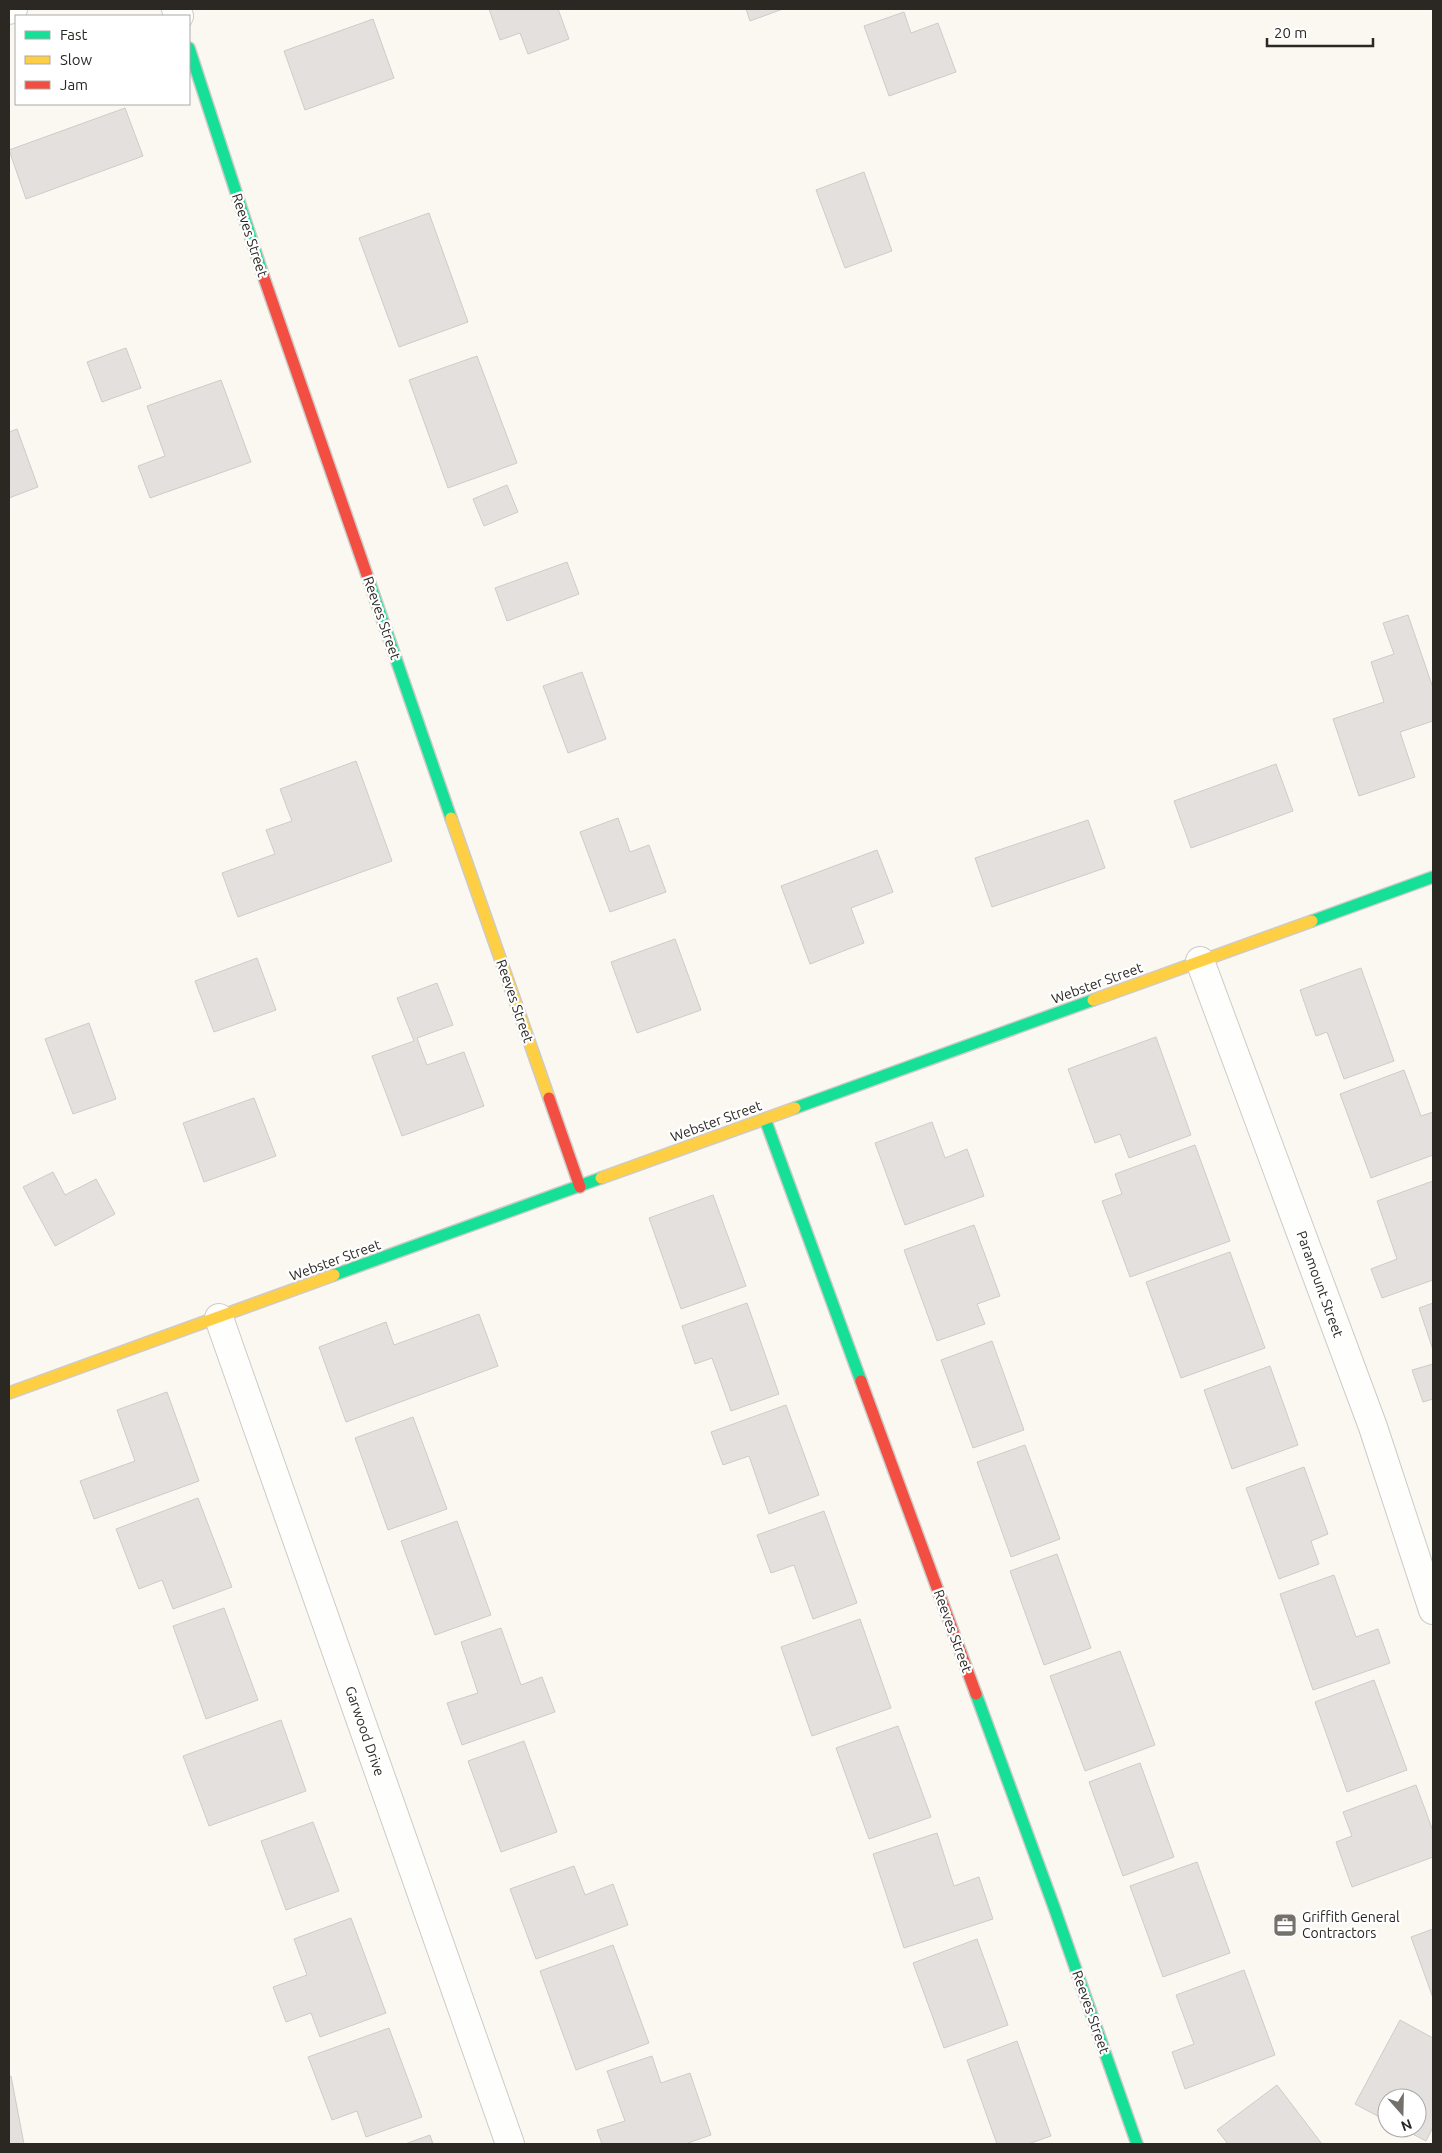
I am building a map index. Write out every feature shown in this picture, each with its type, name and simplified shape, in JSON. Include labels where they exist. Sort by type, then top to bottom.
[{"type":"street","points":[[9,10],[13,9]]},
{"type":"street","name":"Reeves Street","points":[[190,51],[276,316],[580,1187]]},
{"type":"street","name":"Webster Street","points":[[9,1393],[1433,877]]},
{"type":"street","name":"Paramount Street","points":[[1200,961],[1373,1427],[1433,1610]]},
{"type":"street","name":"Reeves Street","points":[[765,1120],[1054,1907],[1137,2144]]},
{"type":"street","name":"Garwood Drive","points":[[219,1318],[510,2144]]},
{"type":"building","points":[[489,9],[558,9],[569,39],[528,54],[520,33],[500,40]]},
{"type":"building","points":[[746,9],[783,9],[750,21]]},
{"type":"building","points":[[904,12],[911,33],[938,23],[956,72],[889,96],[864,26]]},
{"type":"building","points":[[373,19],[394,78],[305,110],[284,51]]},
{"type":"building","points":[[125,108],[143,156],[26,199],[9,150]]},
{"type":"building","points":[[864,172],[892,251],[845,268],[816,190]]},
{"type":"building","points":[[429,213],[468,322],[399,347],[359,238]]},
{"type":"building","points":[[126,348],[141,388],[102,402],[87,362]]},
{"type":"building","points":[[477,356],[517,463],[448,488],[409,380]]},
{"type":"building","points":[[221,380],[251,462],[150,498],[138,466],[165,456],[147,406]]},
{"type":"building","points":[[17,429],[38,487],[9,498],[9,432]]},
{"type":"building","points":[[507,485],[518,512],[484,526],[473,499]]},
{"type":"building","points":[[567,562],[579,594],[507,621],[495,588]]},
{"type":"building","points":[[1408,615],[1433,688],[1433,721],[1400,732],[1415,777],[1359,796],[1333,719],[1384,702],[1371,662],[1394,654],[1383,623]]},
{"type":"building","points":[[582,672],[606,739],[568,753],[543,686]]},
{"type":"building","points":[[356,761],[392,861],[238,917],[222,873],[275,854],[266,830],[292,821],[280,789]]},
{"type":"building","points":[[1276,764],[1293,811],[1191,848],[1174,801]]},
{"type":"building","points":[[618,818],[630,852],[649,845],[666,892],[610,912],[580,832]]},
{"type":"building","points":[[1088,820],[1105,868],[992,907],[975,858]]},
{"type":"building","points":[[877,850],[893,892],[851,908],[864,943],[810,964],[781,886]]},
{"type":"building","points":[[675,939],[701,1010],[637,1033],[611,962]]},
{"type":"building","points":[[257,958],[276,1010],[214,1032],[195,981]]},
{"type":"building","points":[[1361,968],[1394,1061],[1344,1079],[1327,1032],[1316,1036],[1300,990]]},
{"type":"building","points":[[437,983],[453,1025],[417,1038],[427,1065],[464,1052],[484,1106],[402,1136],[372,1056],[414,1041],[397,998]]},
{"type":"building","points":[[89,1023],[116,1099],[73,1114],[45,1039]]},
{"type":"building","points":[[1156,1037],[1191,1135],[1129,1158],[1120,1134],[1095,1143],[1068,1069]]},
{"type":"building","points":[[1404,1070],[1421,1116],[1433,1112],[1433,1155],[1371,1178],[1340,1094]]},
{"type":"building","points":[[254,1098],[276,1156],[204,1182],[183,1123]]},
{"type":"building","points":[[932,1122],[945,1158],[967,1149],[984,1196],[905,1225],[875,1143]]},
{"type":"building","points":[[1195,1145],[1230,1241],[1130,1277],[1102,1201],[1122,1194],[1115,1174]]},
{"type":"building","points":[[53,1172],[65,1195],[96,1179],[115,1214],[55,1246],[23,1187]]},
{"type":"building","points":[[1433,1181],[1433,1280],[1382,1298],[1371,1269],[1397,1259],[1377,1201]]},
{"type":"building","points":[[713,1195],[746,1286],[681,1309],[649,1218]]},
{"type":"building","points":[[974,1225],[1000,1296],[977,1304],[985,1324],[937,1341],[904,1250]]},
{"type":"building","points":[[1230,1252],[1265,1348],[1181,1378],[1146,1282]]},
{"type":"building","points":[[747,1303],[779,1394],[731,1411],[712,1358],[695,1364],[682,1326]]},
{"type":"building","points":[[1433,1303],[1433,1350],[1419,1308]]},
{"type":"building","points":[[479,1314],[498,1366],[346,1422],[319,1347],[386,1322],[394,1345]]},
{"type":"building","points":[[992,1341],[1024,1430],[973,1448],[941,1360]]},
{"type":"building","points":[[1433,1364],[1433,1399],[1423,1402],[1412,1370]]},
{"type":"building","points":[[1270,1366],[1298,1445],[1232,1469],[1204,1390]]},
{"type":"building","points":[[167,1392],[199,1481],[94,1519],[80,1481],[135,1461],[117,1410]]},
{"type":"building","points":[[786,1405],[819,1495],[769,1514],[749,1456],[723,1465],[711,1432]]},
{"type":"building","points":[[413,1417],[447,1509],[388,1530],[355,1438]]},
{"type":"building","points":[[1025,1445],[1060,1539],[1011,1557],[977,1462]]},
{"type":"building","points":[[1304,1467],[1328,1534],[1311,1541],[1319,1564],[1279,1579],[1246,1488]]},
{"type":"building","points":[[198,1498],[232,1587],[173,1609],[162,1580],[139,1589],[116,1529]]},
{"type":"building","points":[[824,1511],[857,1603],[813,1619],[794,1565],[771,1573],[757,1535]]},
{"type":"building","points":[[457,1521],[491,1615],[435,1635],[401,1541]]},
{"type":"building","points":[[1057,1554],[1091,1648],[1044,1665],[1010,1571]]},
{"type":"building","points":[[1334,1575],[1356,1637],[1378,1629],[1390,1663],[1313,1690],[1280,1594]]},
{"type":"building","points":[[224,1608],[258,1700],[206,1719],[173,1626]]},
{"type":"building","points":[[860,1619],[891,1708],[812,1736],[781,1647]]},
{"type":"building","points":[[501,1628],[521,1685],[542,1677],[555,1712],[462,1745],[447,1703],[478,1693],[461,1642]]},
{"type":"building","points":[[1120,1651],[1155,1745],[1085,1771],[1050,1676]]},
{"type":"building","points":[[1374,1680],[1407,1770],[1347,1792],[1315,1702]]},
{"type":"building","points":[[281,1720],[306,1791],[209,1826],[183,1756]]},
{"type":"building","points":[[898,1726],[931,1817],[869,1839],[836,1748]]},
{"type":"building","points":[[524,1741],[557,1832],[501,1852],[468,1761]]},
{"type":"building","points":[[1140,1763],[1174,1857],[1123,1876],[1089,1782]]},
{"type":"building","points":[[1416,1785],[1433,1831],[1433,1857],[1352,1887],[1336,1842],[1352,1836],[1343,1812]]},
{"type":"building","points":[[313,1822],[339,1891],[286,1910],[261,1841]]},
{"type":"building","points":[[937,1833],[954,1886],[979,1877],[993,1919],[904,1948],[873,1854]]},
{"type":"building","points":[[1197,1862],[1230,1953],[1163,1977],[1130,1886]]},
{"type":"building","points":[[574,1866],[585,1895],[613,1884],[628,1925],[536,1959],[510,1889]]},
{"type":"building","points":[[351,1918],[386,2013],[320,2037],[311,2013],[286,2022],[273,1987],[307,1975],[294,1939]]},
{"type":"building","points":[[1433,1929],[1433,1998],[1411,1937]]},
{"type":"building","points":[[977,1939],[1008,2025],[944,2048],[913,1963]]},
{"type":"building","points":[[613,1945],[649,2043],[576,2070],[540,1971]]},
{"type":"building","points":[[1244,1970],[1275,2055],[1185,2089],[1172,2052],[1194,2044],[1176,1995]]},
{"type":"building","points":[[1400,2020],[1433,2038],[1433,2127],[1426,2141],[1420,2138],[1427,2138],[1427,2088],[1377,2088],[1377,2116],[1355,2104]]},
{"type":"building","points":[[389,2028],[422,2117],[366,2137],[357,2111],[332,2120],[308,2057]]},
{"type":"building","points":[[1017,2041],[1051,2136],[1028,2144],[997,2144],[967,2060]]},
{"type":"building","points":[[652,2056],[661,2083],[690,2073],[711,2135],[685,2144],[602,2144],[597,2130],[625,2121],[607,2071]]},
{"type":"building","points":[[11,2076],[24,2144],[9,2144],[9,2077]]},
{"type":"building","points":[[1277,2085],[1322,2144],[1228,2144],[1217,2130]]},
{"type":"building","points":[[430,2135],[433,2144],[405,2144]]},
{"type":"traffic: fast","points":[[190,51],[263,275]]},
{"type":"traffic: fast","points":[[368,578],[451,818]]},
{"type":"traffic: fast","points":[[1312,921],[1433,877]]},
{"type":"traffic: fast","points":[[795,1108],[1093,1000]]},
{"type":"traffic: fast","points":[[765,1119],[861,1381]]},
{"type":"traffic: fast","points":[[334,1275],[601,1178]]},
{"type":"traffic: fast","points":[[976,1694],[1054,1907],[1137,2144]]},
{"type":"traffic: slow","points":[[451,818],[549,1098]]},
{"type":"traffic: slow","points":[[1093,1000],[1312,921]]},
{"type":"traffic: slow","points":[[601,1178],[795,1108]]},
{"type":"traffic: slow","points":[[9,1393],[334,1275]]},
{"type":"traffic: jam","points":[[263,275],[368,578]]},
{"type":"traffic: jam","points":[[549,1098],[580,1187]]},
{"type":"traffic: jam","points":[[861,1381],[976,1694]]},
{"type":"place","name":"Griffith General Contractors","points":[[1285,1925]]}]
